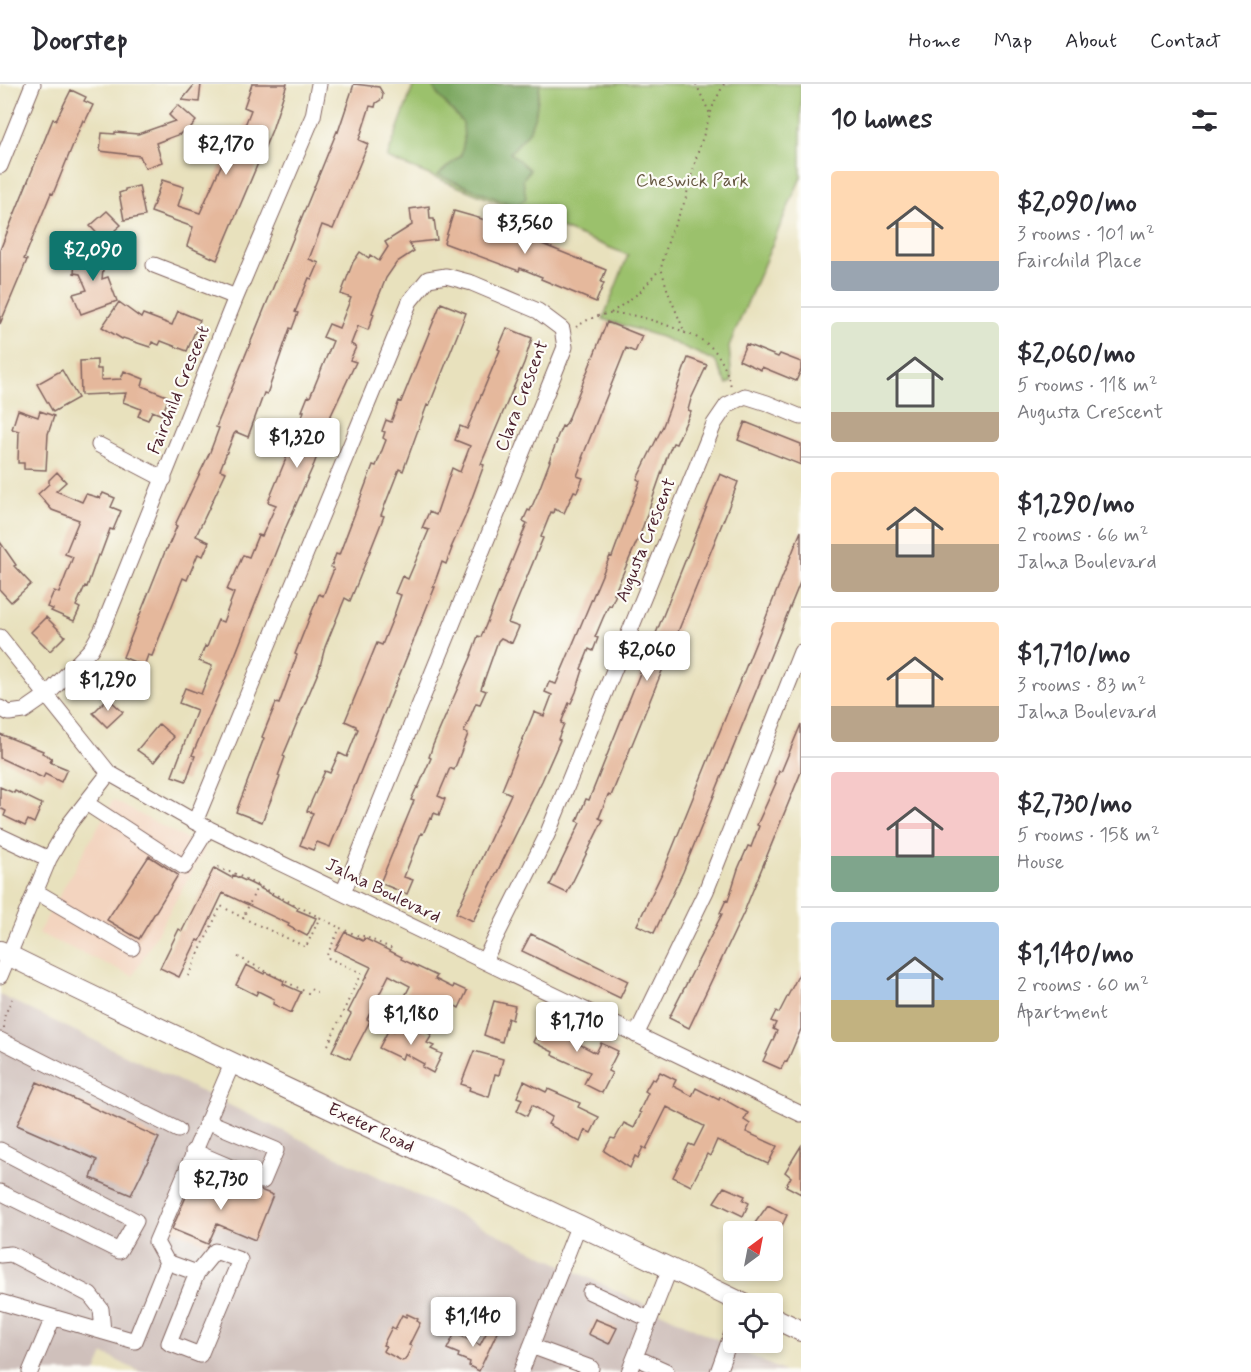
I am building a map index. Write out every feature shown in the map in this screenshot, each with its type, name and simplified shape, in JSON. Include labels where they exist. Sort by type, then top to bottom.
[{"type":"main road","name":"Exeter Road","points":[[4,953],[232,1064],[579,1224],[723,1293]]},
{"type":"main road","points":[[783,1322],[801,1331]]},
{"type":"street","points":[[0,166],[33,84]]},
{"type":"street","name":"Fairchild Crescent","points":[[0,708],[9,713],[24,711],[47,695],[92,650],[164,479],[236,297],[313,116],[319,84]]},
{"type":"street","points":[[154,265],[236,297]]},
{"type":"street","name":"Clara Crescent","points":[[86,803],[184,867],[410,301],[428,279],[446,276],[472,283],[538,311],[562,329],[565,347],[343,893]]},
{"type":"street","name":"Augusta Crescent","points":[[484,961],[547,835],[714,424],[727,405],[746,396],[801,417]]},
{"type":"street","points":[[99,444],[164,479]]},
{"type":"street","name":"Jalna Boulevard","points":[[0,637],[110,773],[202,825],[798,1113]]},
{"type":"street","points":[[636,1035],[706,891],[801,652]]},
{"type":"street","points":[[0,976],[4,953],[49,859],[70,823],[110,773]]},
{"type":"street","points":[[0,836],[49,859]]},
{"type":"street","points":[[35,891],[132,948]]},
{"type":"street","points":[[0,1040],[178,1130]]},
{"type":"street","points":[[197,1273],[167,1262],[156,1242],[232,1064]]},
{"type":"street","points":[[798,1113],[801,1097]]},
{"type":"street","points":[[193,1151],[263,1181],[276,1150],[207,1121]]},
{"type":"street","points":[[0,1150],[136,1221],[119,1251],[0,1192]]},
{"type":"street","points":[[521,1372],[579,1224]]},
{"type":"street","points":[[215,1251],[240,1260],[200,1355],[169,1343],[197,1273],[215,1251]]},
{"type":"street","points":[[0,1255],[11,1254],[90,1295],[101,1309],[103,1332]]},
{"type":"street","points":[[1,1303],[135,1341],[167,1262]]},
{"type":"street","points":[[629,1372],[670,1268]]},
{"type":"street","points":[[590,1292],[649,1319]]},
{"type":"street","points":[[30,1372],[52,1318]]},
{"type":"street","points":[[531,1346],[591,1368]]},
{"type":"street","points":[[717,1372],[724,1353]]},
{"type":"street","points":[[635,1357],[666,1371]]},
{"type":"path","points":[[696,84],[711,114]]},
{"type":"path","points":[[611,313],[640,292],[661,268],[669,238],[685,201],[711,114],[724,84]]},
{"type":"path","points":[[661,268],[668,292],[686,333]]},
{"type":"path","points":[[563,335],[593,317],[611,313],[658,322],[700,338],[714,349],[722,360],[731,386]]},
{"type":"path","points":[[218,867],[340,928],[395,950]]},
{"type":"path","points":[[243,918],[258,885]]},
{"type":"path","points":[[188,976],[221,906],[306,947],[320,917]]},
{"type":"path","points":[[328,1045],[361,973],[326,957],[340,928]]},
{"type":"path","points":[[238,957],[308,993],[310,989],[317,992]]},
{"type":"path","points":[[0,1040],[4,1029],[4,1017],[12,999]]},
{"type":"shaded area","points":[[113,800],[205,849],[133,976],[38,933]]},
{"type":"shaded area","points":[[0,995],[723,1342],[723,1353],[745,1353],[785,1372],[140,1372],[104,1354],[96,1372],[0,1372]]},
{"type":"green space","name":"Cheswick Park","points":[[414,84],[801,84],[801,177],[729,346],[732,382],[727,384],[715,361],[661,337],[603,319],[628,255],[387,158]]},
{"type":"green space","points":[[432,84],[540,84],[536,112],[529,132],[510,153],[530,170],[523,179],[526,198],[517,207],[438,175],[461,155],[464,141],[463,123],[437,94]]},
{"type":"building","points":[[195,84],[201,84],[199,102],[182,100]]},
{"type":"building","points":[[252,84],[287,84],[272,130],[217,260],[187,246],[193,227],[151,212],[162,180],[184,187],[178,206],[200,213],[234,136],[240,138],[251,110],[244,107]]},
{"type":"building","points":[[354,84],[379,87],[383,94],[375,107],[370,106],[359,140],[368,144],[333,229],[322,225],[309,259],[319,263],[312,279],[309,278],[295,312],[298,313],[292,329],[290,328],[267,394],[264,393],[248,437],[236,432],[234,434],[220,470],[226,472],[196,536],[209,542],[203,556],[198,554],[187,580],[183,578],[152,656],[148,655],[144,666],[123,657],[177,526],[175,525],[210,452],[219,428],[216,427],[338,132]]},
{"type":"building","points":[[71,90],[86,97],[84,101],[93,105],[85,122],[83,120],[53,194],[51,193],[24,259],[27,260],[0,324],[0,250],[53,119],[56,120]]},
{"type":"building","points":[[178,105],[196,121],[185,134],[182,132],[156,143],[162,162],[145,168],[140,156],[100,151],[102,133],[138,134],[175,121],[169,115]]},
{"type":"building","points":[[139,186],[145,216],[124,220],[119,193]]},
{"type":"building","points":[[429,206],[430,219],[434,219],[437,240],[409,243],[414,251],[397,262],[386,278],[368,330],[358,326],[351,344],[356,347],[350,360],[356,362],[326,426],[328,427],[314,464],[192,755],[195,756],[186,781],[172,776],[197,710],[179,703],[185,688],[201,694],[212,666],[199,661],[218,620],[223,622],[234,593],[227,590],[243,555],[249,557],[258,535],[262,536],[276,505],[268,502],[297,432],[308,396],[310,397],[333,341],[323,337],[329,324],[339,328],[351,298],[341,294],[353,262],[360,252],[379,261],[388,247],[385,242],[412,225],[410,209]]},
{"type":"building","points":[[107,211],[121,225],[115,230],[118,234],[107,244],[90,226]]},
{"type":"building","points":[[454,211],[482,219],[528,238],[529,236],[543,242],[542,244],[606,270],[601,282],[604,283],[596,302],[520,268],[519,271],[444,243]]},
{"type":"building","points":[[90,250],[105,252],[102,279],[108,277],[117,301],[81,314],[73,294],[87,290],[80,274],[74,273],[76,251],[90,253]]},
{"type":"building","points":[[119,302],[141,318],[143,314],[172,325],[178,311],[200,320],[187,351],[161,341],[159,345],[152,342],[150,347],[122,339],[102,327]]},
{"type":"building","points":[[441,303],[466,313],[429,406],[427,405],[403,471],[399,469],[381,515],[384,516],[350,601],[345,598],[325,647],[319,670],[283,756],[285,757],[278,776],[280,777],[262,822],[236,812],[264,738],[262,737],[276,703],[279,704],[297,655],[295,654],[319,594],[323,596],[334,569],[331,567],[336,554],[339,555],[373,465],[376,466],[386,440],[383,438],[385,432],[382,431],[386,420],[391,422],[399,401],[401,402]]},
{"type":"building","points":[[607,322],[642,336],[635,352],[626,348],[582,458],[584,458],[577,476],[583,478],[577,492],[574,491],[564,513],[554,509],[553,513],[551,512],[541,537],[543,538],[508,623],[519,627],[512,643],[501,638],[498,641],[481,689],[486,691],[480,704],[476,703],[464,732],[468,734],[454,770],[450,768],[438,796],[445,799],[439,815],[434,813],[423,834],[421,833],[404,877],[413,880],[407,894],[380,883],[414,801],[411,800],[431,758],[429,757],[433,745],[478,636],[481,637],[527,523],[523,521],[539,490],[556,440],[562,426],[564,427],[568,420]]},
{"type":"building","points":[[507,328],[532,338],[524,363],[481,464],[484,465],[465,517],[446,564],[442,562],[433,587],[435,587],[330,847],[317,842],[313,850],[300,845],[313,813],[307,811],[325,771],[330,773],[339,753],[347,757],[358,729],[345,721],[377,643],[382,645],[393,618],[401,595],[395,593],[402,576],[408,579],[429,530],[422,528],[429,512],[436,515],[452,468],[460,472],[470,446],[455,440],[460,426],[467,429]]},
{"type":"building","points":[[746,344],[778,357],[780,354],[801,362],[801,370],[796,381],[739,360]]},
{"type":"building","points":[[688,358],[707,365],[691,399],[688,410],[691,411],[676,444],[673,443],[668,454],[641,532],[611,606],[609,605],[595,637],[598,638],[593,651],[589,649],[581,669],[583,670],[576,692],[561,723],[564,724],[558,739],[560,740],[473,921],[456,913],[511,794],[502,790],[534,712],[544,716],[552,695],[545,692],[549,682],[556,684],[610,556],[612,557],[640,481],[637,479],[663,426]]},
{"type":"building","points":[[97,360],[97,369],[101,369],[101,380],[121,379],[124,371],[144,379],[142,386],[169,397],[162,415],[152,411],[148,420],[138,416],[141,409],[123,402],[126,393],[81,395],[80,361]]},
{"type":"building","points":[[62,370],[78,398],[53,412],[37,384]]},
{"type":"building","points":[[18,410],[38,417],[40,411],[54,416],[48,434],[46,470],[24,469],[24,463],[18,463],[19,431],[12,429]]},
{"type":"building","points":[[745,422],[801,444],[801,465],[738,440]]},
{"type":"building","points":[[57,472],[66,482],[56,491],[82,502],[86,494],[100,498],[103,493],[115,498],[111,507],[121,511],[113,530],[110,529],[87,587],[85,586],[76,606],[80,608],[74,621],[47,607],[54,591],[59,593],[73,557],[65,554],[79,520],[52,510],[38,494]]},
{"type":"building","points":[[720,474],[738,482],[611,796],[608,795],[599,818],[603,820],[567,893],[550,885],[580,823],[577,821],[586,799],[589,800]]},
{"type":"building","points":[[801,531],[801,580],[683,872],[654,933],[637,925],[664,869]]},
{"type":"building","points":[[0,542],[16,565],[14,566],[31,584],[11,602],[0,590]]},
{"type":"building","points":[[46,617],[65,636],[50,651],[31,632]]},
{"type":"building","points":[[115,668],[138,683],[130,695],[107,680]]},
{"type":"building","points":[[108,698],[123,712],[107,727],[93,713]]},
{"type":"building","points":[[159,724],[174,737],[154,762],[137,750]]},
{"type":"building","points":[[801,724],[801,772],[744,912],[689,1028],[669,1018],[722,914],[720,913],[726,900],[728,901],[738,869],[748,846],[751,847],[759,826],[757,825]]},
{"type":"building","points":[[0,734],[43,751],[42,753],[52,758],[50,762],[67,769],[61,782],[45,774],[43,778],[0,758]]},
{"type":"building","points":[[0,787],[14,793],[15,791],[42,804],[34,823],[28,820],[25,826],[4,816],[6,811],[0,808]]},
{"type":"building","points":[[149,856],[178,875],[139,939],[107,920]]},
{"type":"building","points":[[214,868],[232,878],[233,875],[252,884],[298,908],[297,910],[316,918],[307,936],[288,926],[289,924],[223,893],[200,941],[197,940],[179,977],[160,968],[179,929],[182,931]]},
{"type":"building","points":[[345,932],[363,941],[364,938],[402,957],[401,959],[437,976],[435,979],[453,988],[454,985],[467,991],[459,1008],[448,1002],[446,1007],[442,1004],[435,1016],[424,1010],[426,1008],[404,998],[410,986],[389,975],[367,1019],[370,1021],[350,1059],[332,1051],[351,1014],[348,1012],[371,967],[335,950]]},
{"type":"building","points":[[531,934],[628,981],[620,998],[522,951]]},
{"type":"building","points":[[246,965],[284,981],[283,984],[301,992],[291,1013],[273,1004],[274,999],[258,991],[256,995],[236,985]]},
{"type":"building","points":[[801,970],[801,1029],[787,1062],[785,1061],[781,1069],[763,1061],[777,1031],[773,1029],[776,1023],[771,1021],[776,1011],[779,1013]]},
{"type":"building","points":[[494,1001],[515,1006],[512,1020],[508,1018],[502,1042],[484,1035]]},
{"type":"building","points":[[551,1016],[563,1023],[562,1025],[582,1035],[579,1044],[596,1053],[601,1043],[618,1051],[608,1071],[612,1073],[602,1093],[584,1084],[590,1072],[552,1055],[553,1052],[533,1042],[542,1024],[546,1027]]},
{"type":"building","points":[[399,1022],[432,1035],[427,1043],[434,1046],[431,1049],[442,1054],[433,1073],[422,1067],[424,1064],[404,1053],[402,1059],[379,1048],[389,1029],[394,1031]]},
{"type":"building","points":[[474,1051],[503,1059],[499,1075],[495,1074],[489,1097],[469,1090],[470,1087],[461,1084]]},
{"type":"building","points":[[660,1072],[676,1080],[673,1086],[692,1096],[696,1088],[719,1100],[720,1097],[748,1113],[744,1120],[750,1124],[746,1132],[777,1146],[768,1164],[717,1140],[710,1156],[707,1154],[691,1186],[673,1177],[689,1144],[694,1146],[704,1126],[667,1107],[646,1149],[643,1147],[638,1158],[635,1156],[630,1168],[604,1151],[611,1138],[615,1139],[624,1123],[634,1128],[648,1093],[645,1091],[652,1079],[655,1080]]},
{"type":"building","points":[[524,1081],[546,1092],[548,1089],[580,1103],[578,1107],[599,1117],[591,1133],[585,1130],[580,1142],[548,1124],[552,1117],[532,1105],[527,1116],[517,1111],[522,1099],[517,1097]]},
{"type":"building","points":[[37,1082],[159,1138],[131,1195],[91,1178],[97,1160],[17,1125]]},
{"type":"building","points":[[801,1146],[801,1194],[786,1186],[791,1177],[785,1172]]},
{"type":"building","points":[[195,1176],[246,1196],[250,1186],[273,1195],[255,1240],[217,1224],[208,1244],[172,1229]]},
{"type":"building","points":[[724,1187],[745,1196],[743,1200],[749,1203],[743,1216],[714,1202]]},
{"type":"building","points":[[768,1205],[787,1215],[783,1223],[783,1221],[756,1221]]},
{"type":"building","points":[[407,1314],[418,1319],[420,1323],[409,1345],[412,1346],[405,1360],[402,1361],[383,1351],[386,1346],[383,1345],[392,1327],[395,1329],[402,1315],[406,1317]]},
{"type":"building","points":[[595,1319],[617,1328],[609,1344],[588,1334]]},
{"type":"building","points":[[491,1324],[499,1328],[479,1371],[469,1366],[470,1362],[458,1357],[459,1354],[447,1349],[455,1333],[480,1345]]}]
